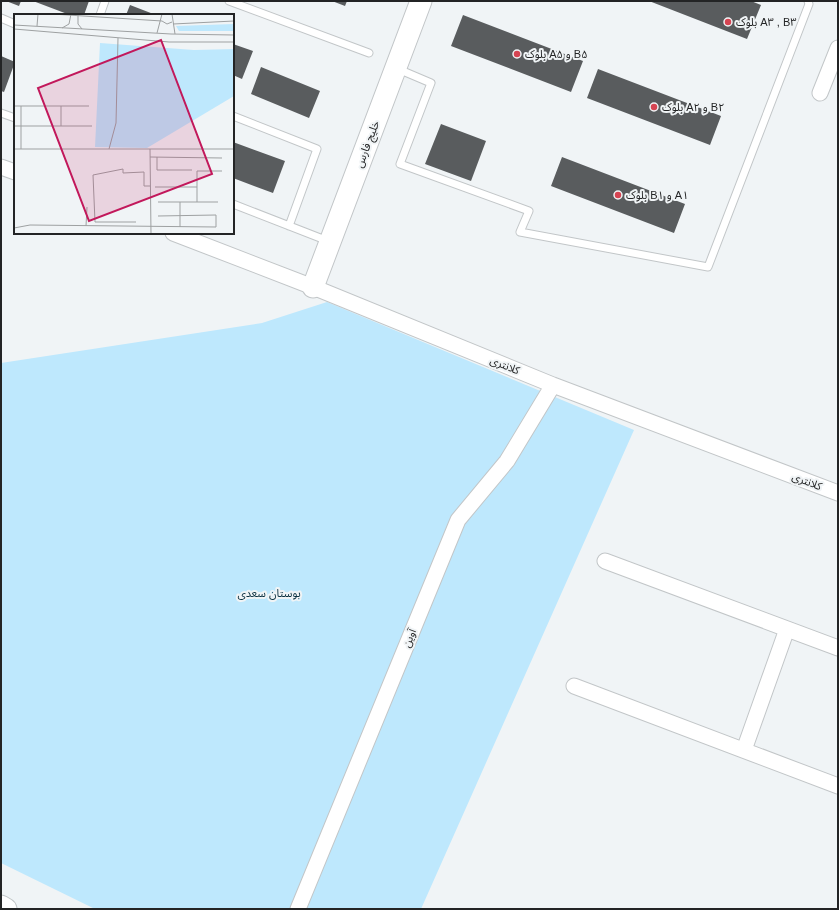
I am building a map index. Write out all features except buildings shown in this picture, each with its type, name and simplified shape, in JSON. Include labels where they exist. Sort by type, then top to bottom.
[{"type":"street","name":"خلیج فارس","points":[[313,287],[421,1]]},
{"type":"street","points":[[820,93],[838,48]]},
{"type":"street","points":[[1,167],[14,172]]},
{"type":"street","name":"کلانتری","points":[[176,234],[313,287],[553,385],[838,493]]},
{"type":"street","name":"آوین","points":[[298,909],[458,520],[508,461],[553,385]]},
{"type":"street","points":[[605,561],[838,648]]},
{"type":"street","points":[[744,750],[787,629]]},
{"type":"street","points":[[574,686],[838,786]]},
{"type":"street","points":[[1,906],[6,909]]},
{"type":"lane","points":[[100,14],[105,1]]},
{"type":"lane","points":[[230,1],[369,53]]},
{"type":"lane","points":[[396,68],[431,83],[400,164],[529,211],[520,232],[708,268],[809,4],[808,1]]},
{"type":"lane","points":[[1,18],[14,24]]},
{"type":"lane","points":[[1,113],[14,118]]},
{"type":"lane","points":[[234,116],[318,149],[289,226]]},
{"type":"lane","points":[[234,204],[330,242]]},
{"type":"green space","name":"بوستان سعدی","points":[[327,302],[634,430],[421,909],[95,909],[1,863],[1,363],[262,323]]},
{"type":"place","name":"بلوک A۳ , B۳","points":[[728,22]]},
{"type":"place","name":"بلوک A۵ و B۵","points":[[517,54]]},
{"type":"place","name":"بلوک A۲ و B۲","points":[[654,107]]},
{"type":"place","name":"بلوک B۱ و A۱","points":[[618,195]]}]
